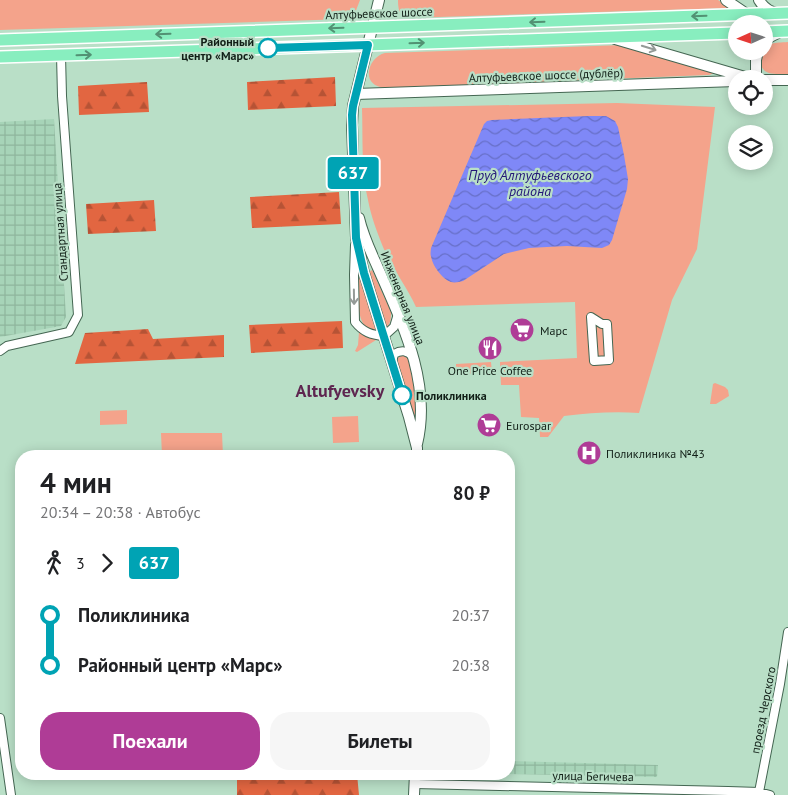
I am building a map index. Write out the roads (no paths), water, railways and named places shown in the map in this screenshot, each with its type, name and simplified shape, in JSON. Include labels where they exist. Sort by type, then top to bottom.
[{"type":"main road","name":"Инженерная улица","points":[[379,0],[352,115],[356,238],[364,273],[409,417],[417,450]]},
{"type":"main road","points":[[726,0],[748,15]]},
{"type":"main road","points":[[759,0],[768,10],[786,13]]},
{"type":"main road","name":"Алтуфьевское шоссе","points":[[748,15],[786,13]]},
{"type":"main road","name":"Алтуфьевское шоссе","points":[[0,40],[728,16]]},
{"type":"main road","points":[[773,32],[786,31]]},
{"type":"main road","points":[[773,36],[786,31]]},
{"type":"main road","points":[[0,57],[728,33]]},
{"type":"main road","points":[[602,37],[629,42],[728,77]]},
{"type":"main road","name":"Алтуфьевское шоссе (дублёр)","points":[[356,94],[723,76],[728,78]]},
{"type":"main road","points":[[773,80],[788,80]]},
{"type":"main road","name":"Инженерная улица","points":[[354,189],[358,215],[365,237],[398,314],[414,358],[422,405],[417,450]]},
{"type":"main road","points":[[414,795],[415,780]]},
{"type":"street","name":"Стандартная улица","points":[[0,351],[7,346],[69,332],[78,315],[62,96],[61,55]]},
{"type":"street","points":[[356,238],[354,274],[355,322],[365,332],[384,336],[394,327],[398,314]]},
{"type":"street","points":[[592,317],[602,324],[607,324],[609,360],[594,361],[594,353],[592,317]]},
{"type":"street","points":[[392,362],[394,354],[400,351],[406,351],[414,358]]},
{"type":"street","name":"проезд Черского","points":[[759,792],[788,632]]},
{"type":"street","points":[[0,718],[11,795]]},
{"type":"street","name":"улица Бегичева","points":[[441,780],[759,792],[770,795]]},
{"type":"water","name":"Пруд Алтуфьевского района","points":[[606,116],[615,121],[618,127],[628,179],[627,189],[609,245],[602,248],[567,246],[529,248],[504,254],[463,281],[452,282],[444,278],[433,263],[431,248],[484,124],[492,120]]},
{"type":"place","name":"Районный центр «Марс»","points":[[268,48]]},
{"type":"place","name":"Марс","points":[[522,330]]},
{"type":"place","name":"One Price Coffee","points":[[490,348]]},
{"type":"place","name":"Поликлиника","points":[[402,395]]},
{"type":"place","name":"Eurospar","points":[[489,425]]},
{"type":"place","name":"Поликлиника №43","points":[[589,453]]},
{"type":"district","name":"Altufyevsky","points":[[340,390]]}]
